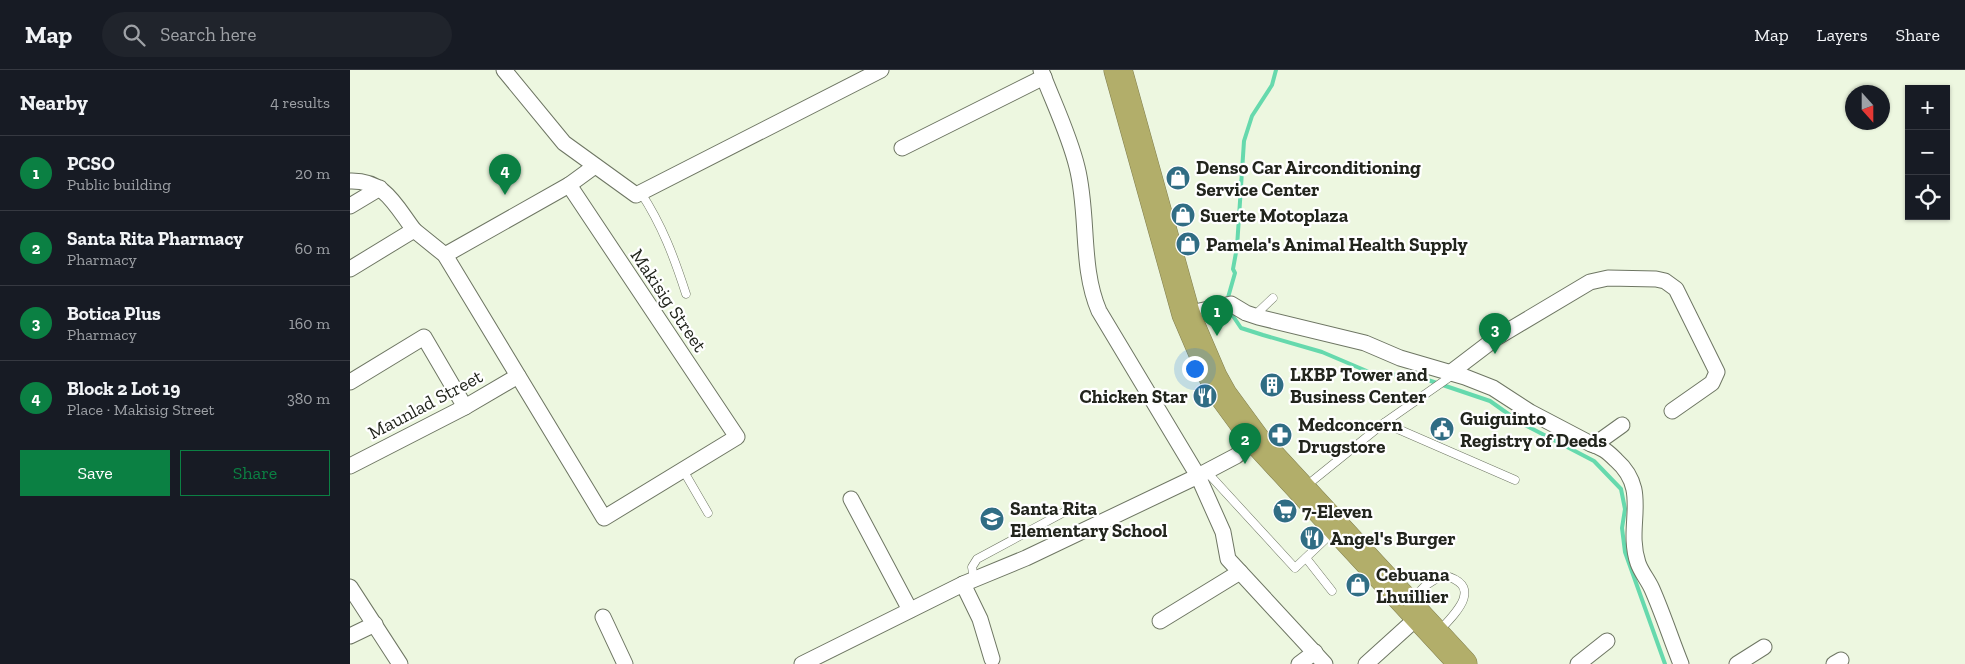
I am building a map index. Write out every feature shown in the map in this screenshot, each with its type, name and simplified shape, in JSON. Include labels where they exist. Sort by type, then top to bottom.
[{"type":"highway","points":[[1118,70],[1186,314],[1223,396],[1256,440],[1463,664]]},
{"type":"street","points":[[504,70],[564,143],[636,195],[881,70]]},
{"type":"street","points":[[902,148],[1042,74],[1077,168],[1093,297],[1099,311],[1202,474],[1223,532],[1228,559],[1325,664]]},
{"type":"street","points":[[445,254],[568,185],[596,166]]},
{"type":"street","points":[[350,181],[366,181],[380,188],[414,230],[445,254],[604,518],[683,470]]},
{"type":"street","name":"Makisig Street","points":[[568,185],[737,437],[683,470]]},
{"type":"street","points":[[350,206],[380,188]]},
{"type":"street","points":[[350,269],[414,230]]},
{"type":"street","points":[[1450,376],[1496,338],[1590,282],[1608,278],[1656,279],[1671,284],[1676,289],[1717,372],[1712,383],[1672,411]]},
{"type":"street","points":[[1186,314],[1226,305],[1254,316],[1365,343],[1450,376],[1493,388],[1530,412],[1594,445],[1601,446],[1626,468],[1635,485],[1637,498],[1632,536],[1638,564],[1652,588],[1682,664]]},
{"type":"street","points":[[350,382],[424,337],[465,407]]},
{"type":"street","name":"Maunlad Street","points":[[350,466],[465,407],[518,376]]},
{"type":"street","points":[[1594,445],[1622,425]]},
{"type":"street","points":[[812,662],[969,581],[1026,558],[1202,474],[1236,456],[1256,440]]},
{"type":"street","points":[[851,499],[910,610]]},
{"type":"street","points":[[1160,621],[1240,572]]},
{"type":"street","points":[[969,581],[992,659]]},
{"type":"street","points":[[350,587],[400,664]]},
{"type":"street","points":[[603,616],[625,664]]},
{"type":"street","points":[[1366,664],[1420,619]]},
{"type":"street","points":[[350,636],[375,624]]},
{"type":"street","points":[[1578,664],[1607,641]]},
{"type":"street","points":[[1737,664],[1764,647]]},
{"type":"street","points":[[1299,664],[1315,652]]},
{"type":"lane","points":[[641,193],[656,216],[672,250],[686,294]]},
{"type":"lane","points":[[1254,316],[1273,298]]},
{"type":"lane","points":[[1302,489],[1384,423],[1434,390],[1450,376]]},
{"type":"lane","points":[[1384,423],[1515,480]]},
{"type":"lane","points":[[683,470],[708,513]]},
{"type":"lane","points":[[1202,474],[1295,568],[1337,528]]},
{"type":"lane","points":[[969,581],[972,567],[977,559],[1068,510]]},
{"type":"lane","points":[[1306,558],[1332,591]]},
{"type":"lane","points":[[1442,575],[1454,578],[1463,588],[1466,598],[1460,608],[1420,619],[1425,586],[1442,575]]},
{"type":"waterway","points":[[1227,301],[1235,273],[1233,269],[1237,247],[1244,141],[1252,116],[1272,85],[1276,70]]},
{"type":"waterway","points":[[1227,307],[1241,328],[1322,352],[1369,372],[1419,377],[1490,401],[1521,423],[1594,461],[1621,489],[1625,509],[1622,528],[1625,552],[1665,664]]},
{"type":"place","name":"Denso Car Airconditioning Service Center","points":[[1178,178]]},
{"type":"place","name":"Block 2 Lot 19","points":[[505,195]]},
{"type":"place","name":"Suerte Motoplaza","points":[[1183,215]]},
{"type":"place","name":"Pamela's Animal Health Supply","points":[[1188,244]]},
{"type":"place","name":"PCSO","points":[[1217,336]]},
{"type":"place","name":"Botica Plus","points":[[1495,354]]},
{"type":"place","name":"LKBP Tower and Business Center","points":[[1272,385]]},
{"type":"place","name":"Chicken Star","points":[[1205,396]]},
{"type":"place","name":"Guiguinto Registry of Deeds","points":[[1442,429]]},
{"type":"place","name":"Medconcern Drugstore","points":[[1280,435]]},
{"type":"place","name":"Santa Rita Pharmacy","points":[[1245,464]]},
{"type":"place","name":"7-Eleven","points":[[1285,511]]},
{"type":"place","name":"Santa Rita Elementary School","points":[[992,519]]},
{"type":"place","name":"Angel's Burger","points":[[1312,538]]},
{"type":"place","name":"Cebuana Lhuillier","points":[[1358,585]]}]
